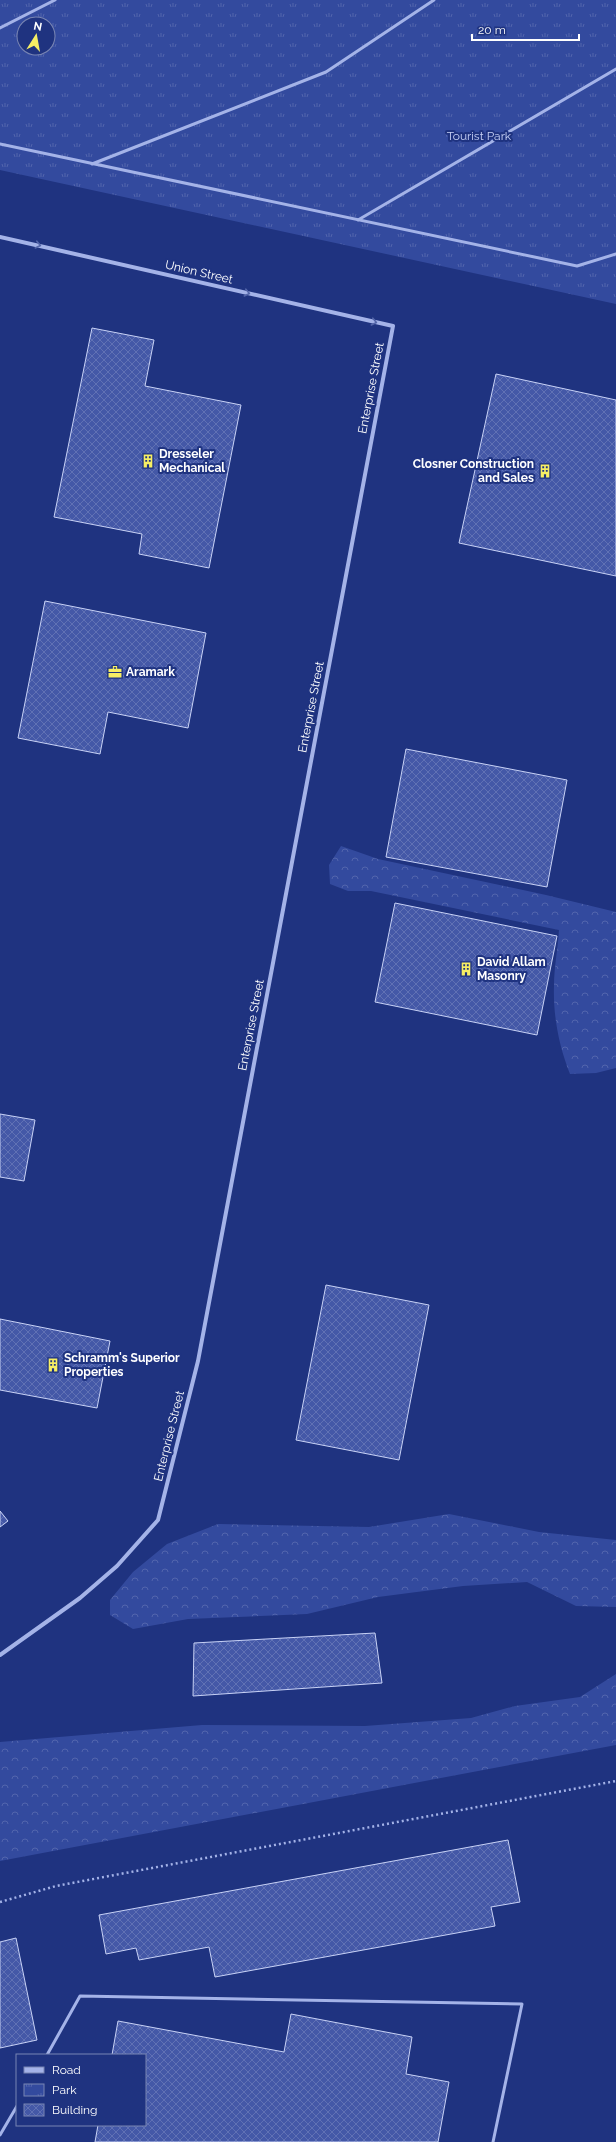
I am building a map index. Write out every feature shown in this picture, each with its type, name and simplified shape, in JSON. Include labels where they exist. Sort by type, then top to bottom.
[{"type":"street","name":"Union Street","points":[[0,237],[393,326]]},
{"type":"street","name":"Enterprise Street","points":[[0,1655],[80,1598],[117,1566],[158,1520],[198,1361],[393,326]]},
{"type":"lane","points":[[0,28],[55,0]]},
{"type":"lane","points":[[92,164],[326,72],[434,0]]},
{"type":"lane","points":[[358,220],[616,69]]},
{"type":"lane","points":[[0,144],[577,266],[616,254]]},
{"type":"lane","points":[[48,2054],[80,1996],[522,2004],[493,2142]]},
{"type":"lane","points":[[0,2135],[16,2108]]},
{"type":"path","points":[[0,1902],[56,1886],[616,1781]]},
{"type":"green space","name":"Tourist Park","points":[[0,0],[616,0],[616,304],[0,170]]},
{"type":"green space","points":[[341,846],[378,859],[546,895],[616,912],[616,1068],[596,1073],[570,1074],[560,1042],[554,997],[554,979],[559,930],[371,891],[348,891],[330,884],[329,865]]},
{"type":"green space","points":[[449,1514],[539,1532],[616,1540],[616,1607],[576,1606],[527,1582],[463,1586],[378,1597],[307,1614],[188,1619],[133,1629],[110,1615],[110,1600],[133,1572],[167,1544],[218,1524],[369,1527]]},
{"type":"green space","points":[[616,1674],[616,1745],[0,1861],[0,1742],[202,1725],[365,1726],[471,1718],[515,1706],[580,1697]]},
{"type":"building","name":"Dresseler Mechanical","points":[[92,328],[154,340],[145,386],[241,405],[209,568],[139,554],[142,534],[54,517]]},
{"type":"building","name":"Closner Construction and Sales","points":[[496,374],[616,400],[616,576],[459,543]]},
{"type":"building","name":"Aramark","points":[[45,601],[206,633],[188,728],[108,712],[100,754],[18,738]]},
{"type":"building","points":[[406,749],[567,780],[547,887],[386,857]]},
{"type":"building","name":"David Allam Masonry","points":[[395,903],[557,936],[537,1035],[375,1002]]},
{"type":"building","points":[[0,1114],[35,1120],[24,1181],[0,1177]]},
{"type":"building","points":[[326,1285],[429,1305],[399,1460],[296,1440]]},
{"type":"building","name":"Schramm's Superior Properties","points":[[0,1319],[110,1341],[97,1408],[0,1390]]},
{"type":"building","points":[[0,1511],[8,1521],[0,1527]]},
{"type":"building","points":[[375,1633],[382,1683],[193,1696],[194,1643]]},
{"type":"building","points":[[508,1840],[520,1902],[491,1907],[495,1926],[215,1977],[209,1947],[139,1960],[136,1948],[106,1954],[99,1915]]},
{"type":"building","points":[[16,1938],[37,2040],[0,2048],[0,1942]]},
{"type":"building","points":[[291,2014],[412,2037],[406,2074],[449,2082],[438,2142],[95,2142],[98,2126],[146,2126],[146,2054],[112,2054],[118,2021],[284,2052]]},
{"type":"place","name":"Dresseler Mechanical","points":[[148,461]]},
{"type":"place","name":"Closner Construction and Sales","points":[[545,471]]},
{"type":"place","name":"Aramark","points":[[115,672]]},
{"type":"place","name":"David Allam Masonry","points":[[466,969]]},
{"type":"place","name":"Schramm's Superior Properties","points":[[53,1365]]}]
